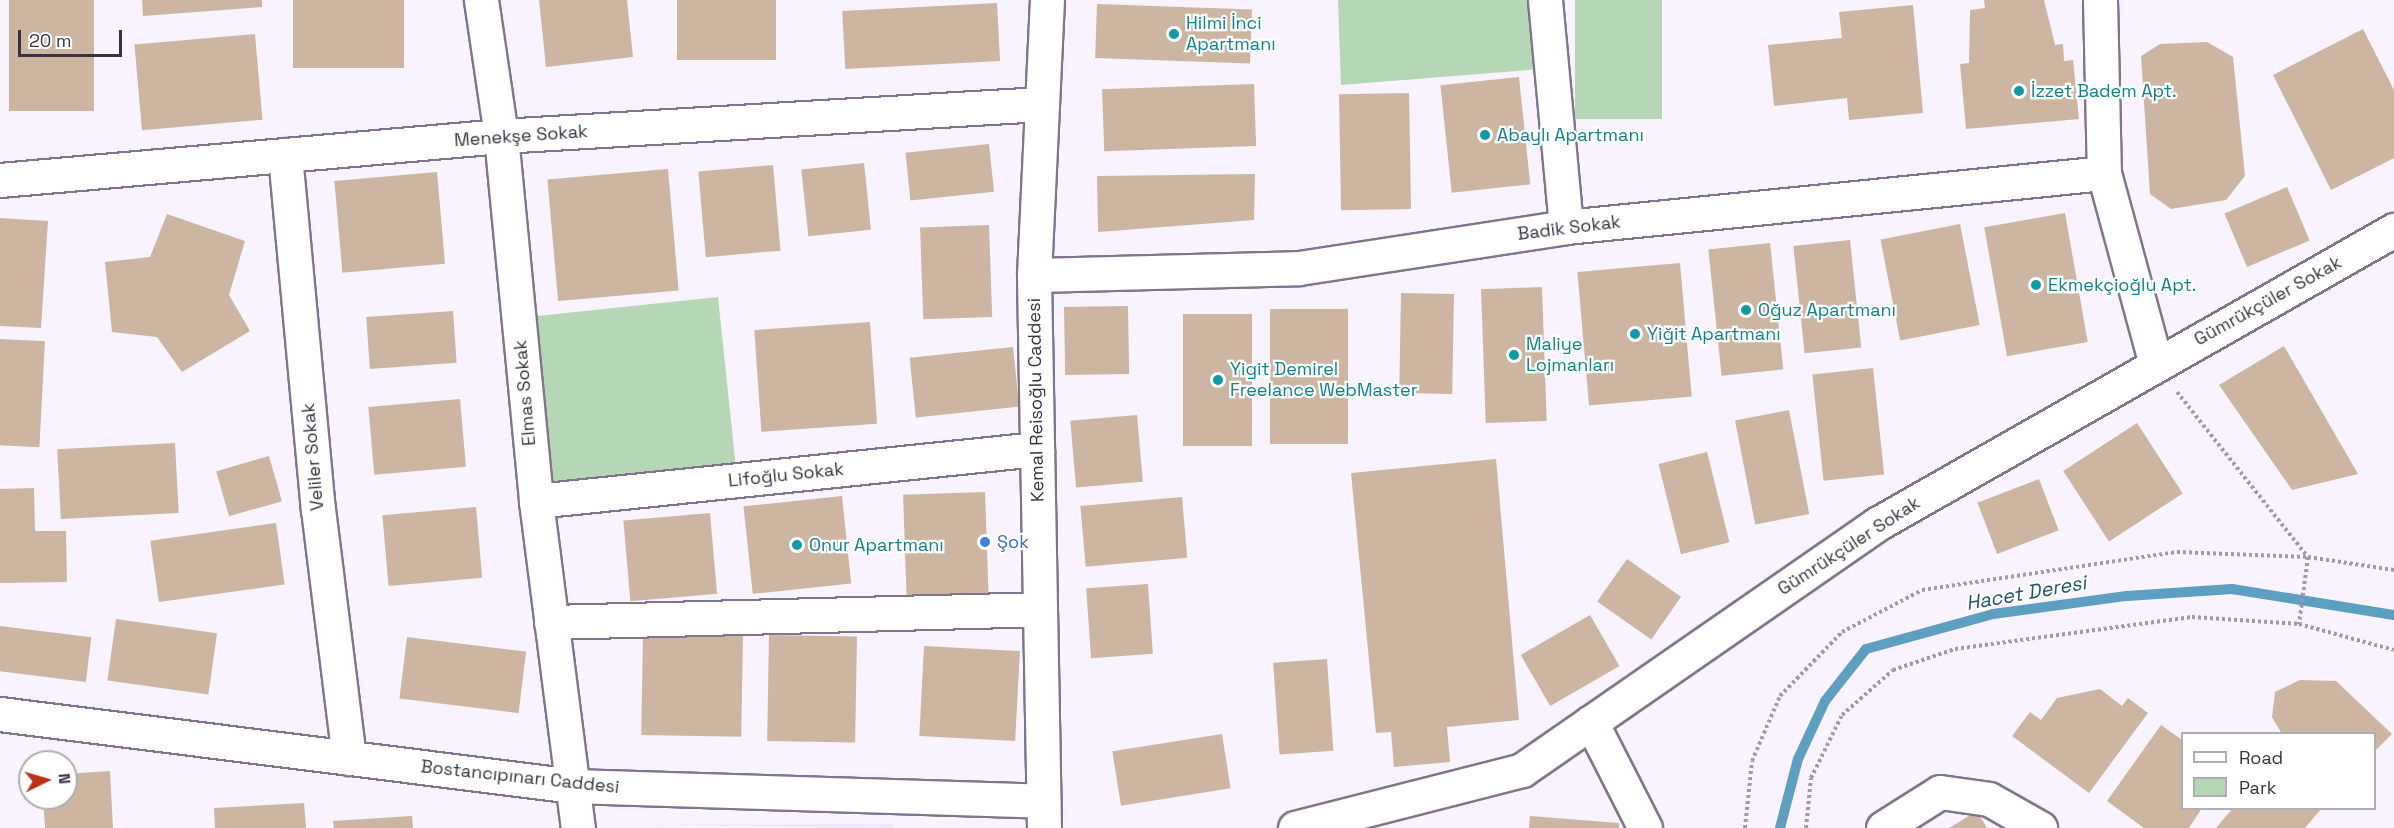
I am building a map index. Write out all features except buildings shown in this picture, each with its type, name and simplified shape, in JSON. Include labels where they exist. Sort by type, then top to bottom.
[{"type":"street","name":"Elmas Sokak","points":[[481,0],[501,136],[536,501],[578,828]]},
{"type":"street","name":"Kemal Reisoğlu Caddesi","points":[[1043,815],[1034,275],[1047,0]]},
{"type":"street","points":[[1545,0],[1566,227]]},
{"type":"street","points":[[2100,0],[2104,173],[2156,364]]},
{"type":"street","name":"Menekşe Sokak","points":[[0,180],[501,136],[1042,104]]},
{"type":"street","name":"Veliler Sokak","points":[[285,155],[318,509],[349,758]]},
{"type":"street","name":"Badik Sokak","points":[[1034,275],[1299,268],[1566,227],[2104,173]]},
{"type":"street","name":"Gümrükçüler Sokak","points":[[1295,828],[1522,770],[1877,524],[2394,230]]},
{"type":"street","name":"Lifoğlu Sokak","points":[[536,501],[1037,449]]},
{"type":"street","points":[[552,622],[1040,609]]},
{"type":"street","name":"Bostancıpınarı Caddesi","points":[[0,714],[573,786],[1043,815]]},
{"type":"street","points":[[1590,722],[1645,828]]},
{"type":"street","points":[[1883,828],[1940,792],[1989,799],[2040,828]]},
{"type":"path","points":[[2156,364],[2308,557],[2299,624]]},
{"type":"path","points":[[1745,828],[1752,761],[1780,696],[1842,632],[1922,590],[2177,552],[2308,557],[2394,570]]},
{"type":"path","points":[[1806,828],[1811,778],[1842,715],[1893,670],[1955,649],[2192,617],[2299,624],[2394,650]]},
{"type":"shaded area","points":[[893,824],[893,828],[624,825]]},
{"type":"green space","points":[[1338,0],[1535,0],[1541,69],[1341,85]]},
{"type":"green space","points":[[1575,0],[1662,0],[1662,119],[1575,119]]},
{"type":"green space","points":[[718,297],[736,472],[546,492],[528,317]]},
{"type":"waterway","name":"Hacet Deresi","points":[[1780,828],[1798,759],[1825,701],[1866,649],[1993,614],[2127,596],[2232,589],[2394,615]]},
{"type":"place","name":"Hilmi İnci Apartmanı","points":[[1174,34]]},
{"type":"place","name":"İzzet Badem Apt.","points":[[2019,91]]},
{"type":"place","name":"Abaylı Apartmanı","points":[[1485,135]]},
{"type":"place","name":"Ekmekçioğlu Apt.","points":[[2036,285]]},
{"type":"place","name":"Oğuz Apartmanı","points":[[1746,310]]},
{"type":"place","name":"Yiğit Apartmanı","points":[[1635,334]]},
{"type":"place","name":"Maliye Lojmanları","points":[[1514,355]]},
{"type":"place","name":"Yigit Demirel Freelance WebMaster","points":[[1218,380]]},
{"type":"place","name":"Şok","points":[[985,542]]},
{"type":"place","name":"Onur Apartmanı","points":[[797,545]]}]
